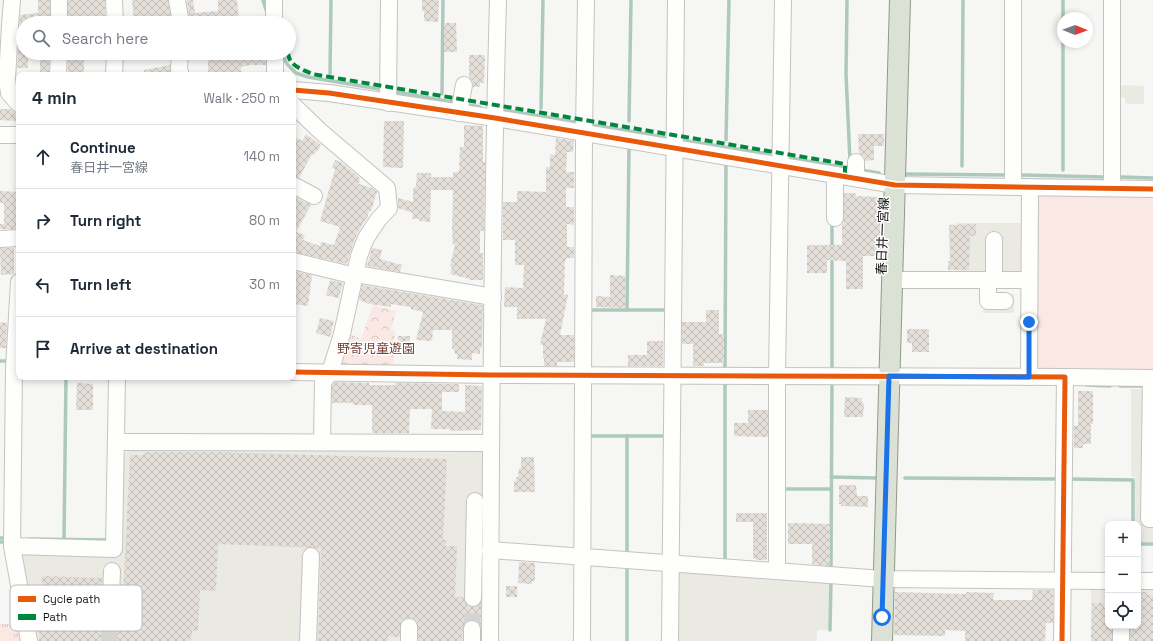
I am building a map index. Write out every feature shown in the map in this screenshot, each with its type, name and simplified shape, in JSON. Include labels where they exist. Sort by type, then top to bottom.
[{"type":"main road","name":"春日井一宮線","points":[[882,641],[900,0]]},
{"type":"street","points":[[12,0],[9,93],[16,101]]},
{"type":"street","points":[[59,0],[59,16]]},
{"type":"street","points":[[114,0],[115,16]]},
{"type":"street","points":[[177,0],[179,16]]},
{"type":"street","points":[[274,0],[274,16]]},
{"type":"street","points":[[388,103],[389,0]]},
{"type":"street","points":[[490,641],[490,443],[498,0]]},
{"type":"street","points":[[582,641],[586,0]]},
{"type":"street","points":[[670,641],[673,148],[676,0]]},
{"type":"street","points":[[777,571],[777,376],[782,0]]},
{"type":"street","points":[[1013,0],[1013,186]]},
{"type":"street","points":[[1112,0],[1112,188]]},
{"type":"street","points":[[58,72],[59,60]]},
{"type":"street","points":[[114,72],[115,60]]},
{"type":"street","points":[[180,60],[180,72]]},
{"type":"street","points":[[275,60],[275,72]]},
{"type":"street","points":[[296,90],[329,93],[388,103],[461,101],[495,118],[835,175],[856,170],[895,185],[1153,189]]},
{"type":"street","points":[[296,109],[387,188],[389,208],[378,220],[366,238],[359,256],[342,334],[330,372],[323,383],[322,442]]},
{"type":"street","points":[[0,135],[16,135]]},
{"type":"street","points":[[835,175],[835,218]]},
{"type":"street","points":[[296,186],[314,196]]},
{"type":"street","points":[[1029,377],[1030,187]]},
{"type":"street","points":[[0,239],[16,238]]},
{"type":"street","points":[[994,240],[988,301],[1005,301]]},
{"type":"street","points":[[296,262],[346,274],[362,274],[493,297]]},
{"type":"street","points":[[892,280],[1029,280]]},
{"type":"street","points":[[16,314],[11,368],[12,546],[19,585]]},
{"type":"street","points":[[296,372],[492,375],[1152,378],[1149,519],[1153,519]]},
{"type":"street","points":[[1062,641],[1065,377]]},
{"type":"street","points":[[12,546],[114,549],[118,380]]},
{"type":"street","points":[[116,442],[490,443]]},
{"type":"street","points":[[473,598],[475,501]]},
{"type":"street","points":[[490,550],[883,579],[1105,581]]},
{"type":"street","points":[[308,641],[311,556]]},
{"type":"street","points":[[111,585],[112,571]]},
{"type":"street","points":[[1141,581],[1153,581]]},
{"type":"street","points":[[1121,629],[1121,641]]},
{"type":"street","points":[[27,631],[29,641]]},
{"type":"shaded area","points":[[1120,85],[1144,86],[1144,104],[1126,104],[1125,98],[1120,97]]},
{"type":"shaded area","points":[[957,223],[1022,223],[1022,271],[1018,274],[957,274]]},
{"type":"shaded area","points":[[983,285],[993,294],[1014,294],[1014,313],[983,313]]},
{"type":"shaded area","points":[[1131,389],[1153,389],[1153,542],[1141,542],[1141,521],[1135,521],[1135,477],[1131,476]]},
{"type":"shaded area","points":[[132,447],[481,449],[486,454],[484,641],[35,641],[33,631],[142,631],[142,585],[25,585],[19,551],[122,554],[124,454]]},
{"type":"shaded area","points":[[677,569],[830,580],[830,630],[817,630],[817,641],[676,641]]},
{"type":"shaded area","points":[[1091,588],[1105,588],[1105,629],[1141,629],[1141,588],[1153,588],[1153,641],[1091,641]]},
{"type":"green space","points":[[1036,193],[1153,195],[1153,369],[1036,368]]},
{"type":"green space","name":"野寄児童遊園","points":[[373,305],[396,311],[391,330],[395,331],[393,365],[341,365],[337,360],[347,333],[361,339]]},
{"type":"green space","points":[[0,624],[10,624],[10,631],[22,631],[24,641],[0,641]]},
{"type":"building","points":[[38,0],[50,0],[50,16],[20,16],[20,15],[38,13]]},
{"type":"building","points":[[68,0],[105,0],[105,16],[68,16]]},
{"type":"building","points":[[132,0],[168,0],[171,16],[133,16]]},
{"type":"building","points":[[187,0],[193,0],[195,13],[218,11],[218,0],[237,0],[239,16],[189,16]]},
{"type":"building","points":[[422,0],[439,0],[438,22],[424,21]]},
{"type":"building","points":[[444,23],[456,23],[457,52],[444,52]]},
{"type":"building","points":[[469,55],[485,55],[484,83],[480,83],[480,87],[473,87],[473,81],[469,77]]},
{"type":"building","points":[[17,60],[28,60],[28,68],[17,68]]},
{"type":"building","points":[[40,60],[49,60],[49,72],[40,72]]},
{"type":"building","points":[[68,60],[84,60],[84,72],[68,72]]},
{"type":"building","points":[[208,60],[266,60],[266,65],[249,65],[241,67],[241,72],[208,72]]},
{"type":"building","points":[[170,65],[171,72],[144,72],[144,70]]},
{"type":"building","points":[[0,109],[10,109],[16,113],[16,121],[0,120]]},
{"type":"building","points":[[384,121],[404,121],[403,168],[383,167]]},
{"type":"building","points":[[464,125],[483,126],[483,162],[485,162],[484,231],[480,231],[480,253],[483,253],[483,280],[470,280],[450,274],[452,267],[450,266],[455,245],[453,245],[452,231],[453,190],[431,190],[430,222],[419,221],[420,219],[412,219],[413,213],[398,208],[398,198],[413,202],[413,189],[416,187],[417,173],[431,173],[431,177],[453,177],[453,172],[459,172],[460,147],[464,147]]},
{"type":"building","points":[[306,134],[321,145],[314,155],[312,154],[299,178],[296,177],[296,138],[302,141]]},
{"type":"building","points":[[858,134],[884,134],[884,146],[874,146],[874,160],[865,161],[864,157],[859,153]]},
{"type":"building","points":[[556,138],[574,141],[573,152],[567,152],[566,172],[574,172],[574,188],[566,188],[566,207],[574,207],[574,225],[567,224],[567,247],[574,247],[574,258],[566,258],[565,260],[564,294],[568,295],[560,335],[574,335],[574,362],[557,362],[557,366],[544,366],[543,345],[540,344],[546,319],[517,319],[517,307],[504,307],[505,287],[523,288],[524,265],[515,265],[515,240],[503,240],[503,202],[517,202],[517,191],[546,192],[546,167],[550,167],[550,154],[555,155]]},
{"type":"building","points":[[335,160],[341,162],[360,178],[359,184],[372,188],[377,192],[371,211],[369,211],[367,219],[357,234],[347,264],[296,253],[296,232],[305,235],[303,240],[320,246],[321,242],[334,245],[340,227],[320,221],[335,169],[332,168]]},
{"type":"building","points":[[0,191],[16,192],[16,229],[0,229],[0,224],[4,224],[4,203],[0,203]]},
{"type":"building","points":[[844,193],[856,193],[856,196],[879,197],[879,199],[883,200],[881,256],[863,256],[863,289],[846,289],[846,261],[827,260],[827,273],[807,273],[807,245],[842,245]]},
{"type":"building","points":[[296,198],[311,205],[296,232]]},
{"type":"building","points":[[976,224],[976,236],[970,236],[969,270],[948,270],[948,261],[950,261],[949,225]]},
{"type":"building","points":[[0,248],[14,248],[14,274],[1,275]]},
{"type":"building","points":[[372,248],[382,250],[380,259],[402,265],[400,272],[367,266]]},
{"type":"building","points":[[296,272],[312,275],[308,306],[296,304]]},
{"type":"building","points":[[610,275],[626,276],[625,308],[596,307],[596,296],[610,297]]},
{"type":"building","points":[[330,280],[343,283],[338,298],[326,295]]},
{"type":"building","points":[[362,285],[482,305],[482,348],[480,348],[480,354],[472,353],[472,360],[457,359],[457,354],[455,354],[454,349],[452,349],[452,330],[433,330],[432,341],[416,340],[423,312],[411,309],[411,307],[391,304],[391,307],[370,304],[359,300]]},
{"type":"building","points":[[706,310],[719,310],[719,334],[724,334],[724,363],[704,363],[704,366],[693,366],[693,344],[682,344],[682,322],[706,322]]},
{"type":"building","points":[[320,318],[334,321],[330,337],[316,333]]},
{"type":"building","points":[[0,322],[7,323],[6,348],[0,348]]},
{"type":"building","points":[[907,329],[929,329],[929,352],[912,352],[912,343],[907,343]]},
{"type":"building","points":[[398,336],[410,336],[410,348],[398,348]]},
{"type":"building","points":[[647,341],[663,341],[663,366],[628,366],[628,355],[647,355]]},
{"type":"building","points":[[335,382],[369,383],[369,385],[395,385],[395,383],[459,384],[459,392],[442,392],[442,411],[465,412],[465,385],[482,386],[481,430],[450,431],[450,429],[431,429],[432,409],[410,409],[409,433],[372,433],[372,405],[332,403],[332,386]]},
{"type":"building","points":[[77,383],[93,384],[93,410],[76,410]]},
{"type":"building","points":[[1078,391],[1093,391],[1093,424],[1091,424],[1091,444],[1083,444],[1083,448],[1074,448],[1074,426],[1078,426]]},
{"type":"building","points":[[845,397],[862,398],[862,403],[864,403],[863,417],[844,417]]},
{"type":"building","points":[[748,410],[768,410],[768,437],[734,436],[734,423],[748,423]]},
{"type":"building","points":[[144,452],[217,452],[447,459],[443,540],[446,540],[446,546],[457,546],[455,597],[464,597],[465,603],[472,607],[481,603],[481,625],[476,621],[467,621],[463,629],[462,641],[418,641],[417,623],[413,619],[409,618],[404,619],[401,623],[400,637],[388,636],[388,641],[318,641],[321,548],[218,544],[216,591],[200,590],[198,631],[192,631],[191,641],[39,641],[39,631],[142,631],[142,585],[124,585],[130,455],[144,455]]},
{"type":"building","points":[[521,457],[534,457],[535,492],[514,492],[514,481],[516,481],[516,477],[518,477],[519,468],[521,468]]},
{"type":"building","points":[[839,485],[856,485],[857,496],[868,496],[868,507],[841,506],[841,504],[839,504]]},
{"type":"building","points":[[736,513],[767,513],[767,560],[756,560],[753,558],[753,522],[736,522]]},
{"type":"building","points":[[788,523],[830,524],[830,566],[812,564],[812,544],[788,544]]},
{"type":"building","points":[[519,562],[535,563],[535,581],[532,581],[532,584],[518,583]]},
{"type":"building","points":[[42,576],[102,578],[102,585],[42,585]]},
{"type":"building","points":[[506,586],[517,586],[517,597],[506,597]]},
{"type":"building","points":[[1033,590],[1053,590],[1053,623],[1046,623],[1045,641],[965,641],[965,631],[945,630],[945,636],[894,635],[895,592],[966,594],[966,592],[994,593],[993,600],[1032,600]]},
{"type":"building","points":[[1141,592],[1148,592],[1148,595],[1153,595],[1153,641],[1130,641],[1130,629],[1141,629]]},
{"type":"building","points":[[1092,603],[1104,603],[1105,629],[1112,629],[1112,641],[1091,641]]},
{"type":"waterway","points":[[263,0],[266,10]]},
{"type":"waterway","points":[[330,74],[331,0]]},
{"type":"waterway","points":[[442,94],[443,0]]},
{"type":"waterway","points":[[541,108],[543,0]]},
{"type":"waterway","points":[[629,121],[631,0]]},
{"type":"waterway","points":[[726,140],[729,0]]},
{"type":"waterway","points":[[847,0],[846,74],[850,161]]},
{"type":"waterway","points":[[962,166],[963,0]]},
{"type":"waterway","points":[[1063,0],[1063,12]]},
{"type":"waterway","points":[[1063,48],[1063,170]]},
{"type":"waterway","points":[[285,60],[295,72]]},
{"type":"waterway","points":[[296,73],[308,77],[379,89]]},
{"type":"waterway","points":[[396,92],[457,103]]},
{"type":"waterway","points":[[465,104],[480,107]]},
{"type":"waterway","points":[[504,110],[574,122]]},
{"type":"waterway","points":[[592,125],[664,137]]},
{"type":"waterway","points":[[680,140],[769,154]]},
{"type":"waterway","points":[[627,310],[629,147]]},
{"type":"waterway","points":[[790,158],[852,169]]},
{"type":"waterway","points":[[725,368],[726,162]]},
{"type":"waterway","points":[[860,170],[879,173]]},
{"type":"waterway","points":[[905,174],[1005,175]]},
{"type":"waterway","points":[[1022,175],[1103,177]]},
{"type":"waterway","points":[[1121,177],[1153,178]]},
{"type":"waterway","points":[[832,221],[832,249]]},
{"type":"waterway","points":[[832,257],[832,368]]},
{"type":"waterway","points":[[589,310],[667,310]]},
{"type":"waterway","points":[[0,361],[6,361]]},
{"type":"waterway","points":[[64,539],[66,380]]},
{"type":"waterway","points":[[725,382],[725,558]]},
{"type":"waterway","points":[[831,566],[832,383],[834,383]]},
{"type":"waterway","points":[[1087,385],[1110,386]]},
{"type":"waterway","points":[[1120,386],[1145,386]]},
{"type":"waterway","points":[[589,436],[667,436]]},
{"type":"waterway","points":[[627,436],[627,552]]},
{"type":"waterway","points":[[831,477],[877,478]]},
{"type":"waterway","points":[[905,478],[1058,479]]},
{"type":"waterway","points":[[1069,479],[1133,480],[1133,521]]},
{"type":"waterway","points":[[784,489],[831,489]]},
{"type":"waterway","points":[[30,539],[105,540]]},
{"type":"waterway","points":[[1141,544],[1153,544]]},
{"type":"waterway","points":[[627,565],[627,641]]},
{"type":"waterway","points":[[830,630],[831,581]]},
{"type":"tunnel","points":[[472,629],[473,598]]},
{"type":"tunnel","points":[[109,631],[109,641]]},
{"type":"marked path","points":[[290,60],[300,69],[312,74],[845,164],[845,176]]},
{"type":"cycle path","points":[[296,90],[329,93],[495,118],[895,185],[1153,189]]},
{"type":"cycle path","points":[[296,372],[492,375],[1065,377],[1062,641]]},
{"type":"route","points":[[882,617],[889,376],[1029,377],[1029,322]]}]
